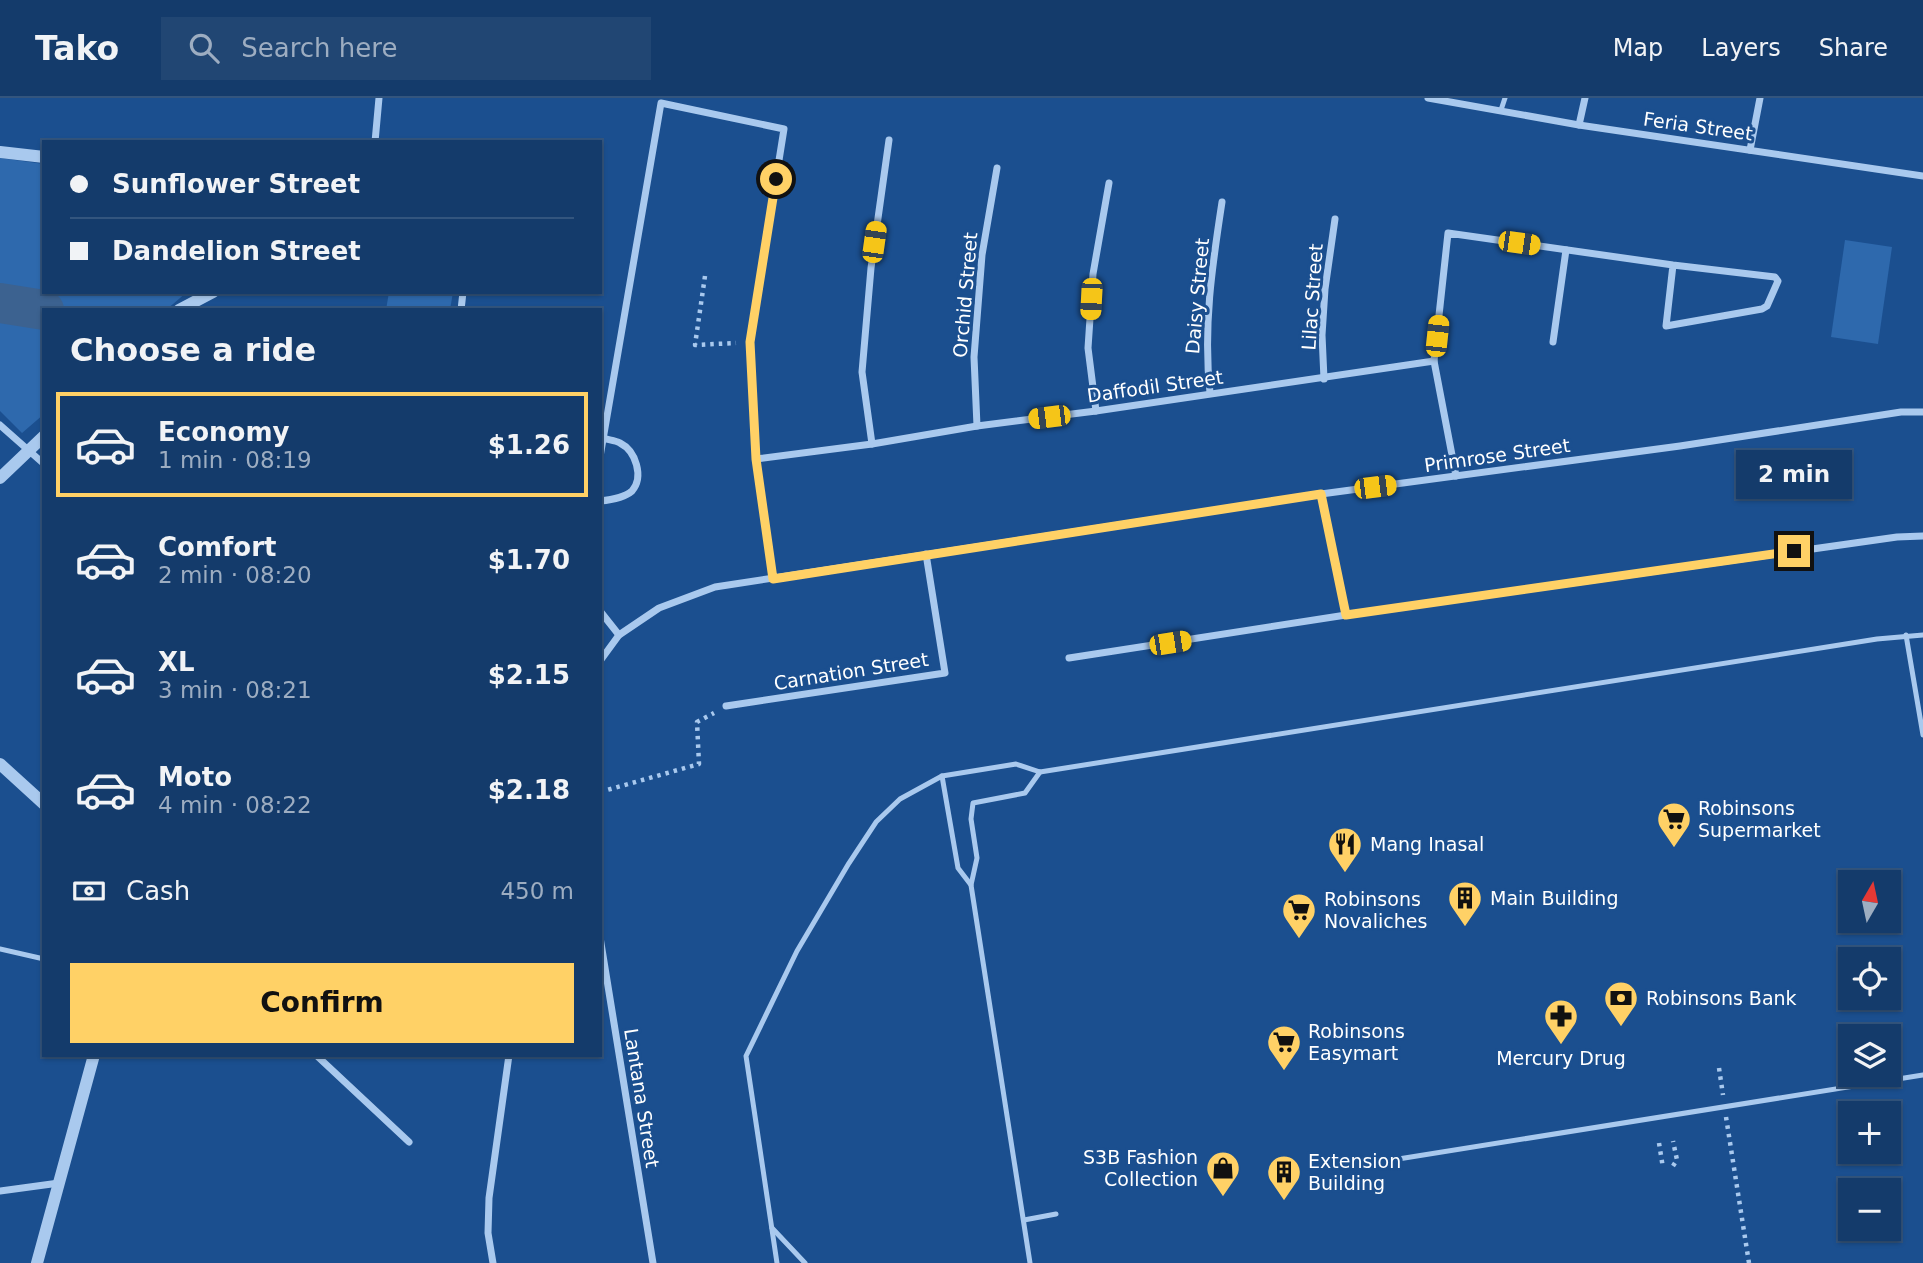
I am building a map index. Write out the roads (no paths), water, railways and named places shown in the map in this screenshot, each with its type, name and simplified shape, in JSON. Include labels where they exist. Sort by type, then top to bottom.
[{"type":"street","points":[[375,140],[379,98]]},
{"type":"street","name":"Feria Street","points":[[1428,98],[1579,125],[1923,176]]},
{"type":"street","points":[[1579,125],[1585,98]]},
{"type":"street","points":[[1750,150],[1760,98]]},
{"type":"street","points":[[602,444],[661,103],[784,129],[750,342],[756,459],[773,579]]},
{"type":"street","points":[[872,444],[862,372],[871,268],[889,140]]},
{"type":"street","points":[[0,152],[42,157]]},
{"type":"street","name":"Orchid Street","points":[[977,426],[974,356],[976,329],[982,256],[997,168]]},
{"type":"street","points":[[1096,411],[1088,348],[1093,275],[1109,183]]},
{"type":"street","name":"Daisy Street","points":[[1210,393],[1207,362],[1209,288],[1222,202]]},
{"type":"street","name":"Lilac Street","points":[[1324,379],[1322,335],[1325,289],[1335,219]]},
{"type":"street","points":[[1456,476],[1434,361],[1448,233],[1775,277],[1778,281],[1768,306],[1762,309],[1666,326],[1673,265]]},
{"type":"street","points":[[1553,342],[1566,250]]},
{"type":"street","points":[[183,308],[209,294]]},
{"type":"street","name":"Daffodil Street","points":[[756,459],[1434,361]]},
{"type":"street","name":"Primrose Street","points":[[602,658],[619,635],[659,608],[715,587],[1321,494],[1680,446],[1902,412],[1923,412]]},
{"type":"street","points":[[0,425],[36,444],[0,478]]},
{"type":"street","points":[[602,502],[614,500],[631,492],[638,478],[637,467],[629,450],[619,442],[603,438]]},
{"type":"street","points":[[1321,494],[1346,615]]},
{"type":"street","points":[[1069,658],[1346,615],[1897,537],[1923,536]]},
{"type":"street","name":"Carnation Street","points":[[726,706],[945,673],[926,554]]},
{"type":"street","points":[[602,614],[619,635]]},
{"type":"street","points":[[0,764],[42,802]]},
{"type":"street","name":"Lantana Street","points":[[602,949],[653,1263]]},
{"type":"street","points":[[37,1263],[93,1057]]},
{"type":"street","points":[[318,1057],[409,1142]]},
{"type":"street","points":[[493,1263],[488,1233],[489,1198],[509,1057]]},
{"type":"street","points":[[0,1191],[59,1183]]},
{"type":"lane","points":[[1501,110],[1505,98]]},
{"type":"lane","points":[[777,1263],[746,1056],[797,951],[849,863],[876,822],[900,799],[942,776],[1016,764],[1040,772],[1906,635],[1923,635]]},
{"type":"lane","points":[[1906,635],[1923,735]]},
{"type":"lane","points":[[1030,1263],[971,885],[977,858],[971,819],[973,803],[1025,793],[1040,772]]},
{"type":"lane","points":[[942,776],[958,868],[971,885]]},
{"type":"lane","points":[[0,949],[42,959]]},
{"type":"lane","points":[[1361,1165],[1923,1075]]},
{"type":"lane","points":[[1024,1220],[1056,1214]]},
{"type":"lane","points":[[772,1228],[806,1263]]},
{"type":"waterway","points":[[0,303],[42,310]]},
{"type":"place","name":"Robinsons Supermarket","points":[[1674,849]]},
{"type":"place","name":"Mang Inasal","points":[[1345,874]]},
{"type":"place","name":"Main Building","points":[[1465,928]]},
{"type":"place","name":"Robinsons Novaliches","points":[[1299,940]]},
{"type":"place","name":"Robinsons Bank","points":[[1621,1028]]},
{"type":"place","name":"Mercury Drug","points":[[1561,1046]]},
{"type":"place","name":"Robinsons Easymart","points":[[1284,1072]]},
{"type":"place","name":"S3B Fashion Collection","points":[[1223,1198]]},
{"type":"place","name":"Extension Building","points":[[1284,1202]]}]
